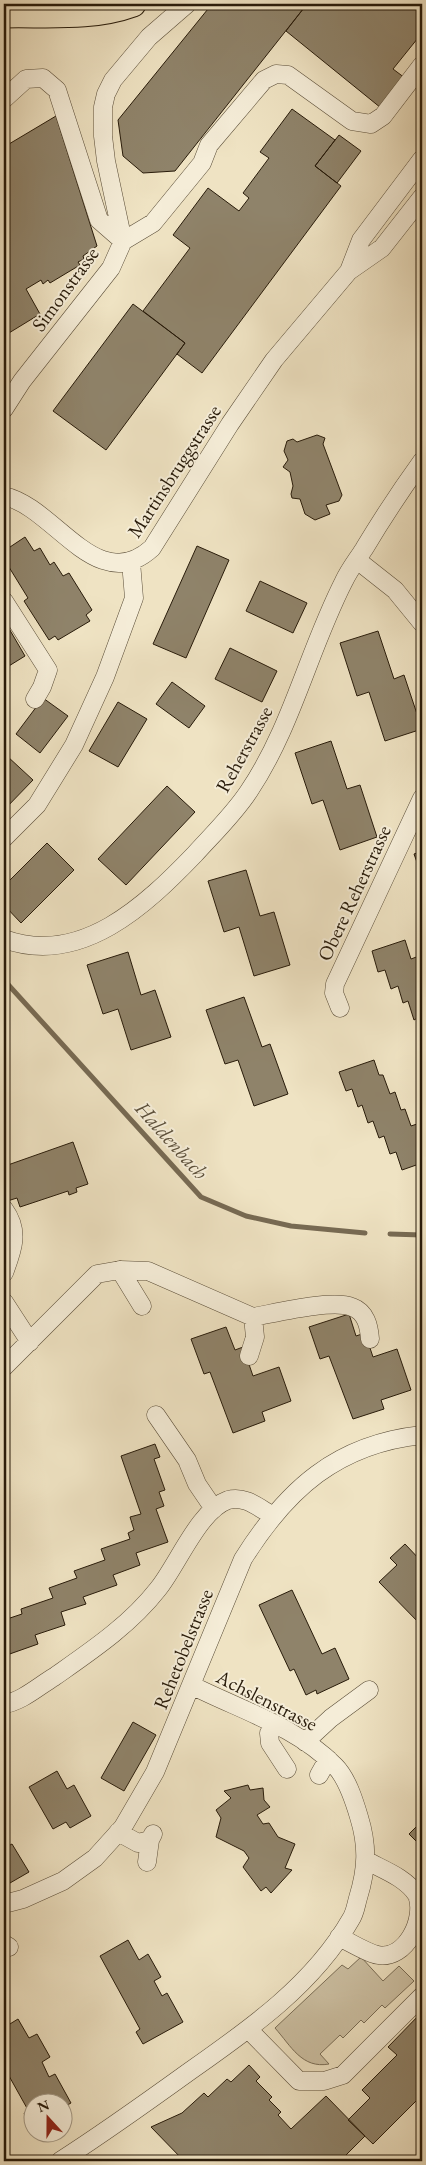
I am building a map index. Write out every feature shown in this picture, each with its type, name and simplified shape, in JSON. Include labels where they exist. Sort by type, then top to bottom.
[{"type":"highway","points":[[4,15],[87,14],[108,11],[133,4]]},
{"type":"street","points":[[123,241],[105,153],[102,121],[106,94],[113,80],[149,37],[187,4]]},
{"type":"street","points":[[123,241],[153,223],[202,163],[209,145],[264,80],[276,74],[288,75],[352,121],[372,124],[383,116],[422,65]]},
{"type":"street","points":[[4,99],[26,79],[43,78],[57,90],[99,220],[123,241]]},
{"type":"street","name":"Martinsbruggstrasse","points":[[349,271],[361,240],[422,159]]},
{"type":"street","name":"Martinsbruggstrasse","points":[[4,838],[37,805],[74,745],[105,677],[134,598],[131,562],[142,557],[152,548],[230,424],[274,360],[349,271],[382,248],[422,197]]},
{"type":"street","name":"Simonstrasse","points":[[4,409],[22,381],[111,268],[123,241]]},
{"type":"street","name":"Reherstrasse","points":[[4,939],[28,945],[44,945],[60,944],[96,934],[128,915],[151,897],[210,837],[249,790],[268,756],[294,700],[335,599],[395,499],[422,462]]},
{"type":"street","points":[[4,496],[16,500],[40,513],[80,548],[93,555],[110,562],[131,562]]},
{"type":"street","points":[[357,560],[395,590],[422,623]]},
{"type":"street","points":[[4,600],[48,670],[35,699]]},
{"type":"street","name":"Obere Reherstrasse","points":[[340,1008],[334,993],[335,984],[422,798]]},
{"type":"street","points":[[4,1209],[12,1220],[14,1235],[13,1250],[4,1273]]},
{"type":"street","points":[[120,1270],[142,1306]]},
{"type":"street","points":[[4,1367],[97,1274],[120,1270],[148,1271],[253,1317],[327,1305],[353,1307],[365,1317],[369,1327],[370,1339]]},
{"type":"street","points":[[4,1302],[30,1342]]},
{"type":"street","points":[[249,1356],[255,1337],[253,1317]]},
{"type":"street","points":[[156,1415],[187,1460],[197,1484],[214,1509]]},
{"type":"street","name":"Rehetobelstrasse","points":[[4,1904],[22,1899],[63,1881],[95,1858],[118,1832],[155,1772],[243,1559],[273,1516],[294,1492],[327,1466],[361,1449],[402,1437],[422,1434]]},
{"type":"street","points":[[4,1704],[33,1691],[82,1658],[140,1611],[159,1588],[193,1533],[214,1509],[228,1500],[246,1500],[273,1516]]},
{"type":"street","name":"Achslenstrasse","points":[[60,2161],[126,2117],[248,2029],[290,1994],[339,1937],[352,1918],[366,1861],[363,1831],[346,1782],[337,1768],[320,1751],[305,1742],[268,1732],[191,1685]]},
{"type":"street","points":[[305,1742],[331,1718],[369,1690]]},
{"type":"street","points":[[268,1732],[270,1743],[288,1769]]},
{"type":"street","points":[[319,1774],[328,1759]]},
{"type":"street","points":[[118,1832],[138,1843],[151,1837],[146,1862]]},
{"type":"street","points":[[339,1937],[378,1955],[394,1952],[406,1945],[417,1932],[420,1918],[417,1896],[400,1878],[366,1861]]},
{"type":"street","points":[[248,2029],[299,2082],[324,2081],[343,2075],[422,1996]]},
{"type":"shaded area","points":[[361,1957],[383,1981],[399,1966],[414,1981],[385,2008],[382,2005],[364,2023],[361,2020],[343,2038],[340,2035],[320,2054],[329,2064],[320,2065],[304,2060],[292,2049],[275,2028],[342,1965],[348,1969]]},
{"type":"building","points":[[212,4],[307,4],[175,171],[143,173],[123,156],[118,120]]},
{"type":"building","points":[[307,4],[422,4],[422,33],[393,69],[405,78],[381,108],[286,31]]},
{"type":"building","points":[[292,109],[335,140],[315,166],[341,186],[202,373],[177,354],[185,343],[143,311],[190,248],[173,235],[208,188],[239,211],[249,198],[243,193],[269,158],[260,152]]},
{"type":"building","points":[[56,116],[97,246],[83,256],[84,259],[78,262],[80,265],[50,283],[48,280],[43,284],[41,280],[26,289],[40,314],[4,336],[4,147]]},
{"type":"building","points":[[339,135],[361,151],[337,183],[315,166]]},
{"type":"building","points":[[133,304],[185,343],[106,450],[53,411]]},
{"type":"building","points":[[317,435],[325,438],[323,444],[342,495],[339,501],[326,505],[330,514],[315,520],[305,514],[300,499],[292,498],[293,486],[290,472],[283,467],[288,460],[284,451],[287,441],[293,439],[297,442]]},
{"type":"building","points":[[25,537],[34,551],[40,548],[50,565],[54,562],[63,576],[69,573],[92,610],[86,615],[90,621],[58,640],[55,636],[49,640],[24,601],[28,598],[4,559],[4,551]]},
{"type":"building","points":[[197,546],[229,560],[186,658],[153,644]]},
{"type":"building","points":[[260,581],[307,603],[293,633],[246,611]]},
{"type":"building","points":[[4,620],[25,656],[4,669]]},
{"type":"building","points":[[378,631],[394,679],[404,675],[422,729],[385,741],[369,692],[357,696],[340,643]]},
{"type":"building","points":[[230,648],[277,671],[262,702],[215,679]]},
{"type":"building","points":[[172,682],[205,706],[189,728],[156,704]]},
{"type":"building","points":[[43,698],[68,716],[40,753],[16,734]]},
{"type":"building","points":[[118,702],[147,719],[118,767],[89,751]]},
{"type":"building","points":[[331,741],[347,789],[360,785],[377,837],[340,850],[323,800],[312,804],[295,753]]},
{"type":"building","points":[[7,756],[33,780],[4,810],[4,760]]},
{"type":"building","points":[[167,786],[195,812],[126,885],[98,859]]},
{"type":"building","points":[[47,843],[74,870],[21,923],[4,905],[4,886]]},
{"type":"building","points":[[422,851],[422,876],[414,854]]},
{"type":"building","points":[[246,870],[260,916],[274,912],[290,965],[254,976],[239,927],[224,932],[208,881]]},
{"type":"building","points":[[405,940],[411,959],[419,956],[422,967],[422,1026],[419,1017],[414,1020],[408,1001],[403,1003],[398,986],[391,989],[385,970],[378,972],[372,951]]},
{"type":"building","points":[[128,952],[141,995],[155,990],[171,1037],[131,1050],[118,1009],[103,1014],[87,965]]},
{"type":"building","points":[[244,997],[262,1047],[270,1044],[288,1094],[254,1106],[238,1060],[225,1064],[206,1010]]},
{"type":"building","points":[[374,1060],[379,1075],[383,1075],[390,1094],[395,1092],[401,1110],[405,1109],[411,1126],[417,1124],[422,1138],[422,1163],[402,1170],[396,1152],[390,1154],[384,1136],[379,1138],[373,1121],[368,1123],[362,1105],[358,1107],[352,1089],[346,1091],[339,1072]]},
{"type":"building","points":[[73,1142],[88,1184],[76,1188],[77,1192],[69,1195],[68,1191],[20,1207],[17,1198],[4,1202],[4,1179],[9,1178],[5,1166]]},
{"type":"building","points":[[349,1314],[356,1336],[365,1333],[373,1357],[397,1349],[411,1390],[381,1400],[384,1409],[353,1419],[329,1356],[320,1359],[309,1327]]},
{"type":"building","points":[[226,1327],[235,1350],[243,1347],[253,1376],[279,1367],[291,1401],[262,1412],[265,1421],[233,1433],[210,1372],[204,1374],[191,1339]]},
{"type":"building","points":[[155,1444],[160,1457],[154,1459],[165,1490],[159,1492],[164,1506],[156,1509],[168,1542],[136,1553],[140,1565],[113,1575],[117,1585],[83,1597],[86,1604],[61,1612],[65,1625],[35,1635],[38,1644],[4,1656],[4,1620],[22,1614],[21,1609],[53,1598],[49,1588],[77,1578],[74,1571],[105,1560],[101,1549],[130,1539],[128,1533],[134,1530],[130,1517],[141,1514],[121,1456]]},
{"type":"building","points":[[405,1544],[422,1562],[422,1626],[379,1582],[397,1565],[390,1558]]},
{"type":"building","points":[[292,1590],[322,1654],[335,1648],[349,1679],[317,1694],[316,1690],[306,1695],[294,1669],[290,1671],[259,1605]]},
{"type":"building","points":[[133,1722],[156,1735],[124,1791],[101,1778]]},
{"type":"building","points":[[57,1771],[67,1789],[74,1785],[91,1816],[70,1828],[66,1822],[53,1829],[29,1787]]},
{"type":"building","points":[[248,1785],[250,1790],[263,1788],[264,1800],[270,1807],[257,1815],[263,1824],[269,1823],[278,1837],[295,1844],[285,1868],[292,1870],[271,1893],[266,1887],[261,1891],[243,1867],[249,1858],[244,1851],[216,1837],[221,1818],[216,1810],[231,1798],[224,1791]]},
{"type":"building","points":[[422,1821],[422,1847],[409,1834]]},
{"type":"building","points":[[4,1843],[6,1847],[12,1844],[29,1872],[10,1883],[7,1878],[4,1880]]},
{"type":"building","points":[[128,1940],[139,1960],[148,1954],[161,1977],[154,1981],[162,1996],[167,1993],[183,2022],[143,2044],[136,2032],[140,2029],[100,1956]]},
{"type":"building","points":[[422,2012],[422,2095],[373,2144],[348,2120],[370,2098],[362,2090],[397,2055],[388,2047]]},
{"type":"building","points":[[18,2019],[29,2038],[37,2034],[50,2057],[42,2062],[49,2077],[55,2074],[65,2092],[22,2092],[22,2099],[4,2067],[5,2027]]},
{"type":"building","points":[[249,2065],[260,2077],[256,2081],[272,2097],[269,2100],[281,2112],[278,2115],[291,2129],[326,2096],[365,2136],[340,2161],[184,2161],[151,2127],[182,2113],[204,2093],[208,2097],[227,2079],[231,2082]]},
{"type":"waterway","name":"Haldenbach","points":[[4,980],[201,1197],[246,1216],[291,1226],[365,1233]]},
{"type":"waterway","name":"Haldenbach","points":[[390,1234],[422,1235]]}]
